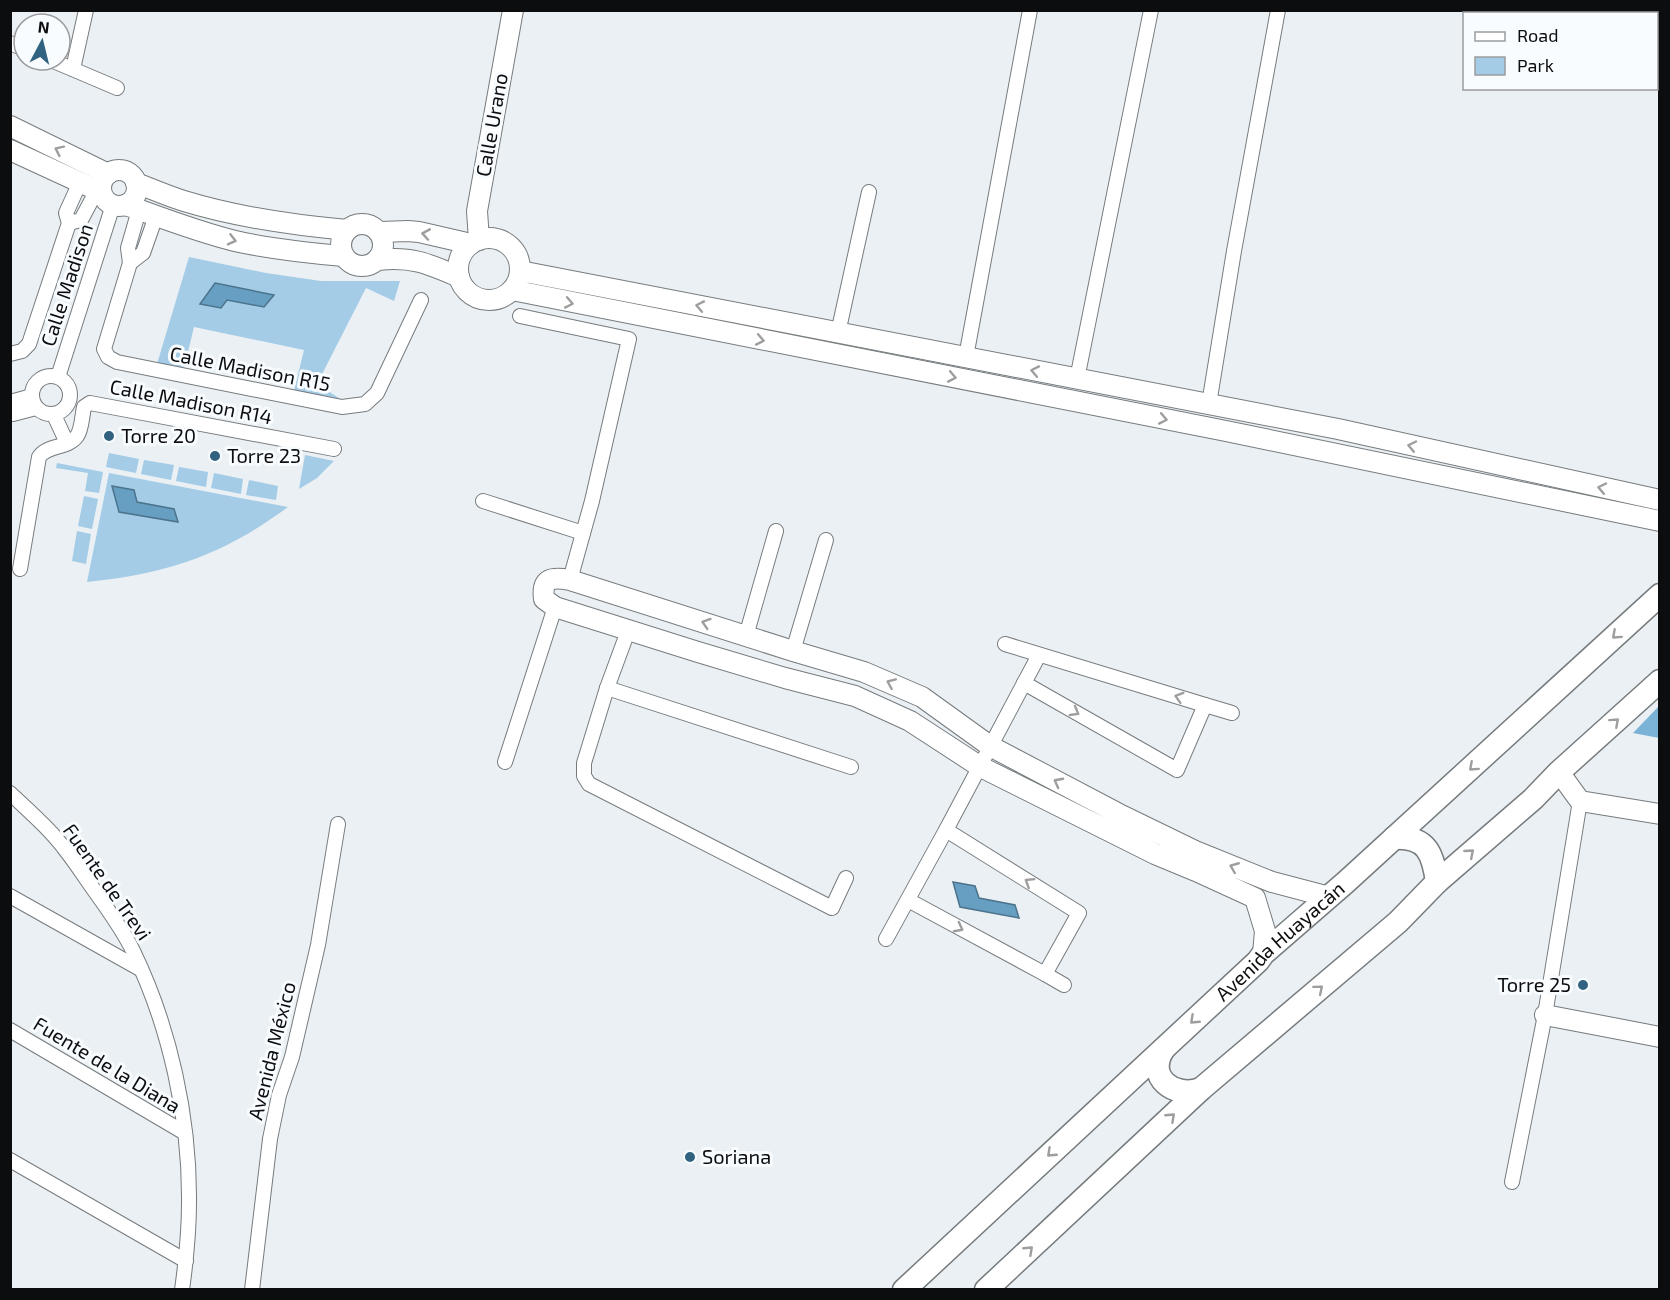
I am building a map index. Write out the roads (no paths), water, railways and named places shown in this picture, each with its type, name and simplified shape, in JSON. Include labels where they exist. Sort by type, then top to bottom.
[{"type":"main road","name":"Calle Urano","points":[[475,242],[477,211],[513,10]]},
{"type":"main road","points":[[10,126],[108,174]]},
{"type":"main road","points":[[10,150],[116,200],[198,230],[235,241],[344,256]]},
{"type":"main road","points":[[114,171],[128,173],[136,183],[135,196],[131,201],[116,200],[101,185],[108,174],[114,171]]},
{"type":"main road","points":[[136,183],[183,201],[240,215],[309,227],[347,230]]},
{"type":"main road","points":[[198,230],[197,217],[200,210],[206,207]]},
{"type":"main road","points":[[364,224],[373,226],[380,232],[384,246],[378,260],[370,265],[360,266],[351,263],[344,256],[341,243],[347,230],[355,225],[364,224]]},
{"type":"main road","points":[[380,232],[419,232],[475,242]]},
{"type":"main road","points":[[489,238],[507,244],[519,261],[520,271],[512,290],[497,299],[481,299],[465,288],[459,277],[458,268],[464,251],[475,242],[489,238]]},
{"type":"main road","points":[[378,260],[401,258],[417,260],[459,277]]},
{"type":"main road","points":[[520,271],[1338,429],[1659,500]]},
{"type":"main road","points":[[512,290],[1124,411],[1659,521]]},
{"type":"main road","points":[[1124,411],[1128,389]]},
{"type":"main road","points":[[1254,898],[1155,854],[979,766],[910,721],[855,696],[784,678],[555,607],[544,599],[545,584],[550,579],[570,580],[864,672],[922,697],[990,746],[1165,837],[1264,879],[1329,897]]},
{"type":"main road","name":"Avenida Huayacán","points":[[904,1290],[1263,954],[1329,897],[1659,595]]},
{"type":"main road","points":[[759,670],[767,643]]},
{"type":"main road","points":[[784,678],[793,651]]},
{"type":"main road","points":[[986,1290],[1201,1089],[1398,922],[1437,882],[1533,799],[1559,772],[1659,681]]},
{"type":"main road","points":[[1559,772],[1580,801],[1659,814]]},
{"type":"main road","points":[[1155,854],[1165,837]]},
{"type":"main road","points":[[1394,838],[1405,837],[1425,847],[1434,862],[1437,882]]},
{"type":"main road","points":[[1263,954],[1265,931],[1254,898],[1258,886],[1264,879]]},
{"type":"main road","points":[[1545,1015],[1659,1037]]},
{"type":"main road","points":[[1163,1050],[1157,1063],[1159,1073],[1168,1086],[1186,1092],[1201,1089]]},
{"type":"street","points":[[86,10],[73,69],[117,88]]},
{"type":"street","points":[[966,357],[1030,10]]},
{"type":"street","points":[[1077,379],[1151,10]]},
{"type":"street","points":[[1209,404],[1278,10]]},
{"type":"street","points":[[838,333],[869,192]]},
{"type":"street","name":"Calle Madison","points":[[10,354],[22,351],[29,344],[69,223],[66,213],[116,200]]},
{"type":"street","name":"Calle Madison","points":[[58,377],[116,200]]},
{"type":"street","name":"Calle Madison R15","points":[[116,200],[130,263],[104,349],[108,357],[117,362],[342,407],[365,404],[377,393],[421,300]]},
{"type":"street","points":[[520,316],[629,339],[607,437],[570,580]]},
{"type":"street","points":[[49,376],[58,377],[68,385],[71,398],[59,412],[47,414],[34,402],[32,390],[40,379],[49,376]]},
{"type":"street","points":[[10,402],[34,402]]},
{"type":"street","points":[[10,412],[13,414],[34,402]]},
{"type":"street","name":"Calle Madison R14","points":[[79,434],[84,407],[90,403],[334,449]]},
{"type":"street","points":[[20,569],[39,457],[46,450],[74,440],[79,434],[59,412]]},
{"type":"street","points":[[59,412],[67,443]]},
{"type":"street","points":[[483,501],[583,533]]},
{"type":"street","points":[[746,636],[776,531]]},
{"type":"street","points":[[793,651],[826,540]]},
{"type":"street","points":[[505,762],[555,607]]},
{"type":"street","points":[[628,631],[607,688],[584,763],[584,776],[589,784],[832,908],[846,878]]},
{"type":"street","points":[[1005,644],[1232,713]]},
{"type":"street","points":[[886,939],[1039,655]]},
{"type":"street","points":[[1024,683],[1177,770],[1205,705]]},
{"type":"street","points":[[607,688],[851,767]]},
{"type":"street","name":"Fuente de Trevi","points":[[10,793],[67,851],[111,914],[132,950],[155,1004],[181,1100],[187,1155],[189,1201],[183,1290]]},
{"type":"street","points":[[1512,1182],[1545,1015],[1580,801]]},
{"type":"street","name":"Avenida México","points":[[252,1290],[270,1139],[279,1095],[292,1057],[318,945],[338,824]]},
{"type":"street","points":[[946,830],[1079,914],[1045,974]]},
{"type":"street","points":[[10,896],[140,969]]},
{"type":"street","points":[[908,900],[1064,985]]},
{"type":"street","name":"Fuente de la Diana","points":[[10,1030],[184,1133]]},
{"type":"street","points":[[10,1160],[186,1261]]},
{"type":"place","name":"Torre 20","points":[[109,436]]},
{"type":"place","name":"Torre 23","points":[[215,456]]},
{"type":"place","name":"Torre 25","points":[[1583,985]]},
{"type":"place","name":"Soriana","points":[[690,1157]]}]
